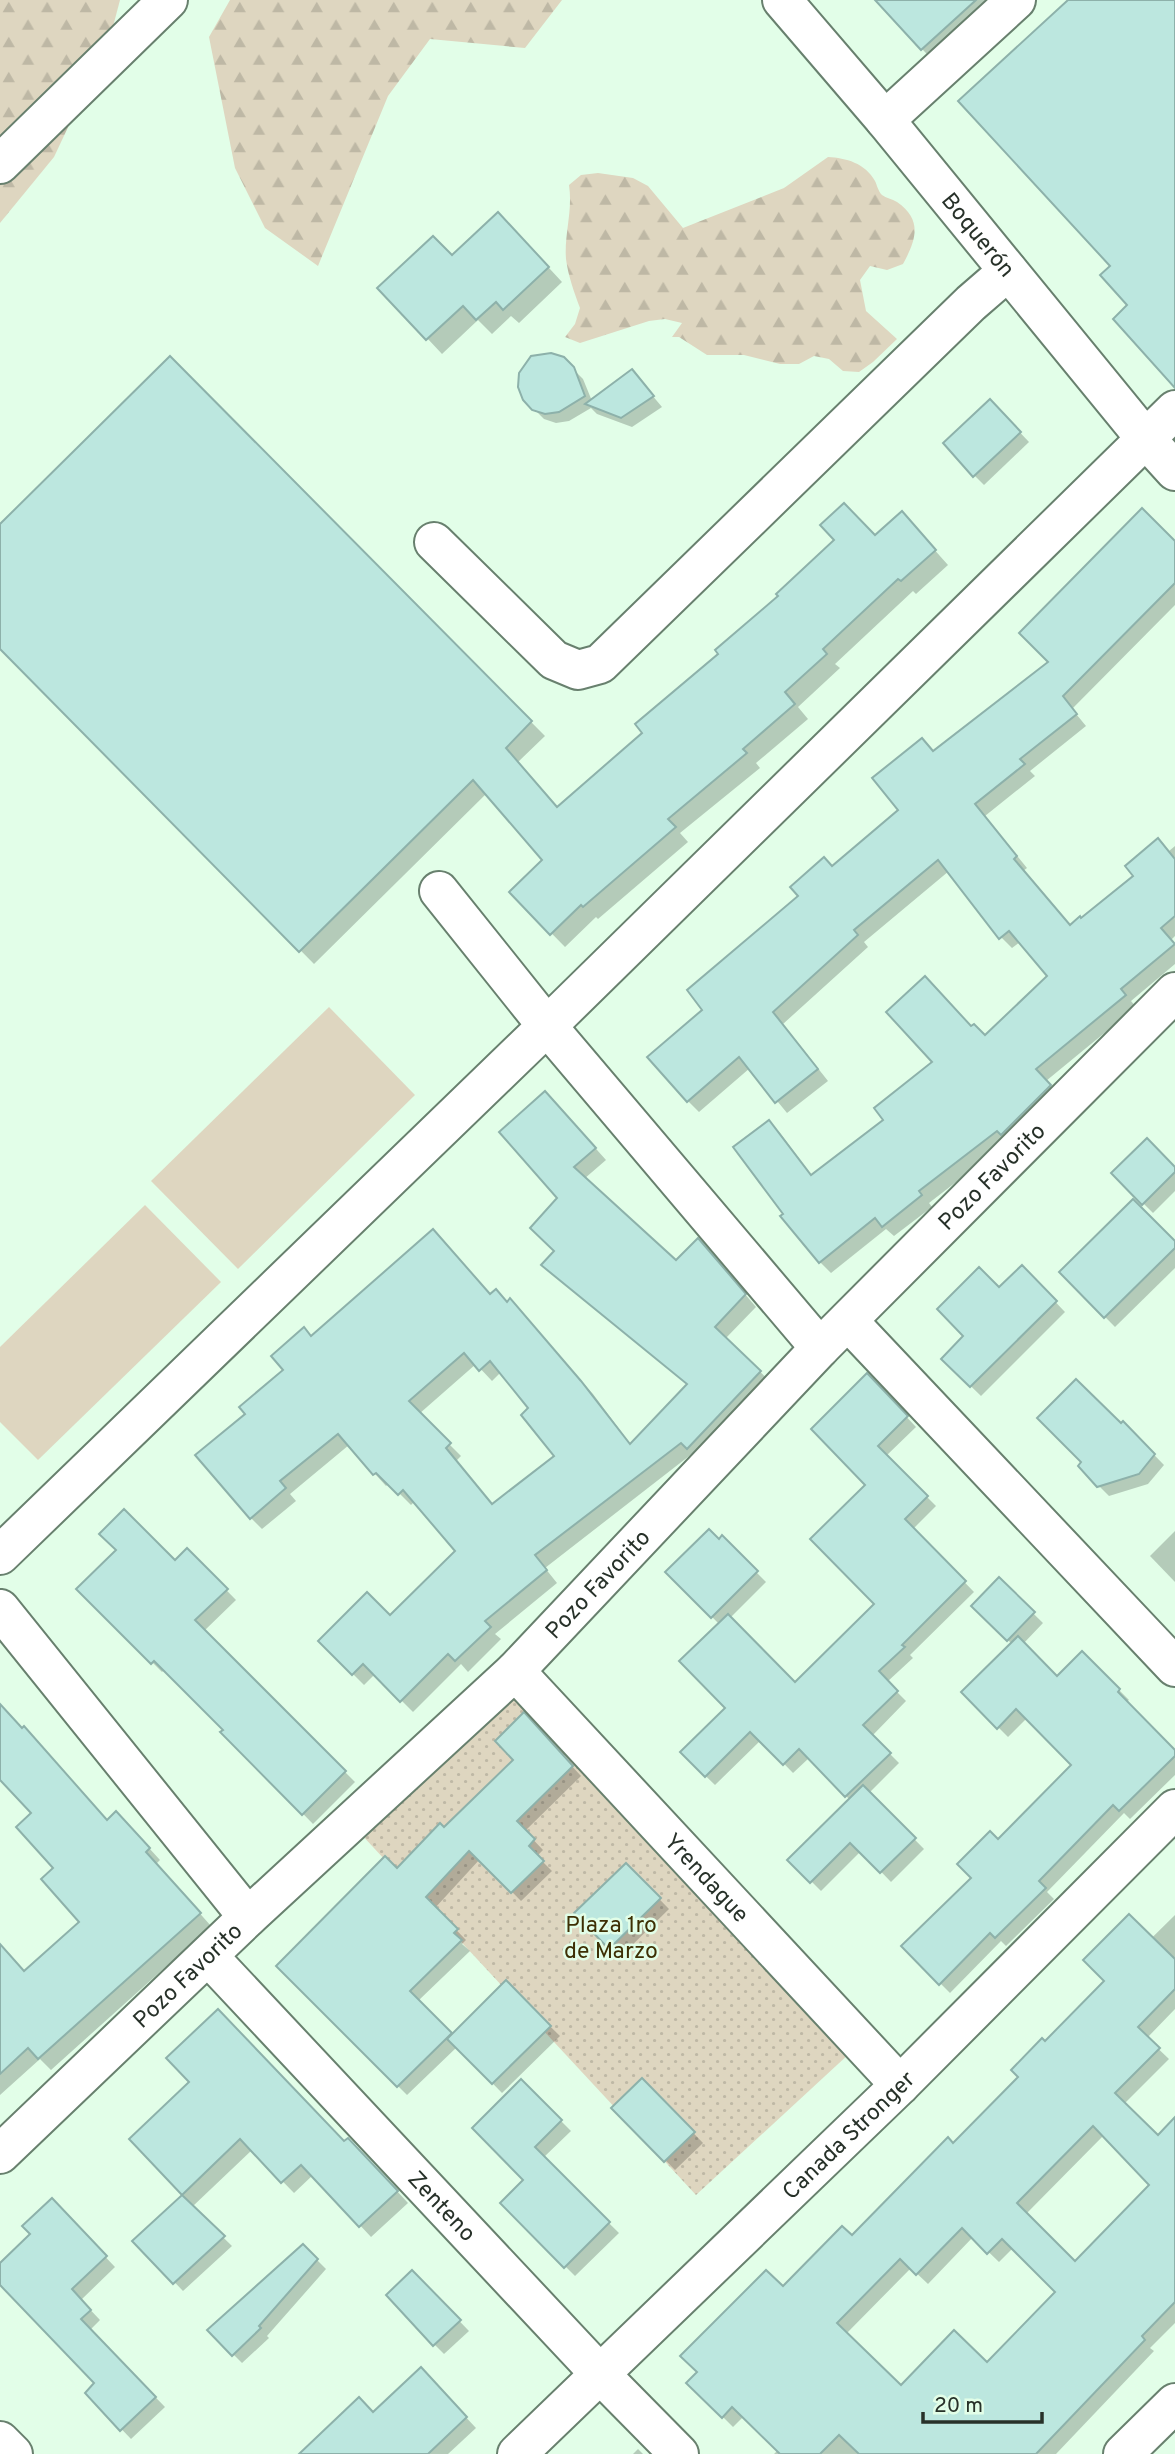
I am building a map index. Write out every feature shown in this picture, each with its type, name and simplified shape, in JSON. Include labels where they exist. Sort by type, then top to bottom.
[{"type":"street","points":[[0,164],[168,0]]},
{"type":"street","name":"Boquerón","points":[[782,0],[885,120],[1145,438],[1175,471]]},
{"type":"street","points":[[885,120],[1016,0]]},
{"type":"street","points":[[434,542],[554,660],[578,670],[600,664],[971,303],[1008,271]]},
{"type":"street","points":[[0,1555],[547,1026],[1175,410]]},
{"type":"street","points":[[439,891],[547,1026],[820,1348]]},
{"type":"street","name":"Pozo Favorito","points":[[0,2154],[248,1917],[515,1671],[820,1348],[1175,992]]},
{"type":"street","points":[[848,1321],[1175,1667]]},
{"type":"street","points":[[0,1609],[248,1917]]},
{"type":"street","name":"Yrendague","points":[[515,1671],[900,2085]]},
{"type":"street","name":"Canada Stronger","points":[[517,2454],[900,2085],[1173,1816]]},
{"type":"street","name":"Zenteno","points":[[209,1956],[601,2375],[679,2454]]},
{"type":"street","points":[[1123,2454],[1175,2403]]},
{"type":"street","points":[[0,2441],[13,2454]]},
{"type":"green space","points":[[0,0],[120,0],[110,38],[54,157],[0,223]]},
{"type":"green space","points":[[230,0],[562,0],[525,48],[430,39],[388,96],[318,266],[265,228],[235,168],[209,37]]},
{"type":"green space","points":[[828,157],[848,160],[866,170],[882,195],[905,209],[914,223],[914,239],[903,264],[887,270],[870,266],[860,280],[866,311],[897,339],[859,372],[843,371],[829,359],[814,356],[799,364],[780,364],[744,355],[707,355],[679,337],[672,337],[682,323],[665,319],[649,321],[580,343],[565,337],[575,324],[580,308],[568,271],[566,250],[569,185],[581,175],[598,173],[633,178],[648,186],[683,228],[784,188]]},
{"type":"green space","points":[[329,1007],[415,1095],[238,1269],[151,1181]]},
{"type":"green space","points":[[145,1205],[221,1282],[38,1460],[0,1422],[0,1347]]},
{"type":"green space","name":"Plaza 1ro de Marzo","points":[[526,1679],[863,2041],[696,2195],[360,1833]]},
{"type":"building","points":[[875,0],[976,0],[921,50]]},
{"type":"building","points":[[1068,0],[1175,0],[1175,388],[1113,319],[1127,305],[1100,275],[1110,266],[958,101]]},
{"type":"building","points":[[498,212],[549,267],[503,310],[496,302],[476,320],[463,306],[426,340],[377,288],[433,236],[452,255]]},
{"type":"building","points":[[551,353],[564,357],[574,367],[585,396],[559,412],[545,414],[532,410],[523,400],[518,387],[519,373],[531,356]]},
{"type":"building","points":[[170,356],[532,721],[506,748],[557,807],[642,733],[635,724],[718,654],[715,650],[778,596],[776,594],[834,540],[820,525],[844,503],[875,535],[902,511],[936,550],[901,581],[898,579],[823,649],[827,654],[785,692],[795,704],[743,749],[747,753],[668,819],[676,827],[583,907],[581,905],[550,935],[509,892],[542,860],[473,780],[299,952],[0,649],[0,524]]},
{"type":"building","points":[[632,369],[654,396],[621,418],[585,404]]},
{"type":"building","points":[[990,399],[1021,432],[973,477],[943,443]]},
{"type":"building","points":[[1142,508],[1175,541],[1175,583],[1063,696],[1077,714],[1020,759],[1025,764],[975,804],[1017,856],[1014,859],[1070,925],[1133,876],[1125,866],[1158,838],[1175,859],[1175,916],[1161,928],[1175,944],[1121,989],[1126,995],[1036,1069],[1051,1085],[1001,1135],[997,1131],[919,1191],[922,1195],[882,1227],[875,1218],[819,1263],[780,1216],[783,1214],[733,1147],[769,1120],[811,1175],[883,1120],[874,1108],[932,1062],[886,1012],[925,976],[971,1026],[974,1024],[985,1035],[1047,976],[1009,931],[999,939],[938,860],[854,930],[858,935],[773,1012],[818,1069],[775,1103],[739,1057],[687,1102],[647,1057],[702,1010],[687,990],[798,896],[790,887],[824,857],[832,866],[898,810],[872,778],[922,738],[933,751],[1048,662],[1019,633]]},
{"type":"building","points":[[545,1091],[596,1148],[574,1167],[676,1260],[698,1238],[746,1294],[715,1327],[761,1371],[687,1449],[681,1443],[535,1555],[547,1570],[485,1621],[491,1627],[455,1661],[448,1654],[400,1702],[363,1664],[352,1675],[318,1641],[367,1592],[390,1615],[455,1551],[403,1490],[398,1495],[376,1473],[373,1475],[338,1434],[280,1481],[286,1488],[250,1519],[195,1455],[245,1414],[239,1407],[283,1370],[271,1356],[304,1327],[311,1336],[433,1229],[490,1294],[496,1289],[507,1302],[510,1298],[581,1381],[630,1444],[687,1384],[541,1265],[554,1251],[530,1228],[557,1198],[499,1132]],"holes":[[[464,1353],[479,1371],[490,1361],[528,1408],[521,1415],[554,1456],[492,1504],[446,1448],[451,1443],[409,1401]]]},
{"type":"building","points":[[1147,1138],[1175,1167],[1175,1172],[1142,1205],[1111,1173]]},
{"type":"building","points":[[1133,1199],[1175,1241],[1175,1248],[1104,1318],[1059,1272]]},
{"type":"building","points":[[1022,1265],[1057,1301],[970,1387],[941,1359],[963,1336],[937,1309],[979,1267],[999,1287]]},
{"type":"building","points":[[867,1373],[908,1416],[878,1446],[928,1496],[905,1519],[966,1581],[879,1671],[898,1691],[863,1725],[891,1753],[845,1797],[799,1749],[783,1765],[750,1732],[705,1777],[680,1752],[725,1708],[679,1661],[728,1614],[795,1682],[874,1604],[810,1539],[865,1485],[811,1429]]},
{"type":"building","points":[[1076,1379],[1155,1454],[1139,1474],[1097,1487],[1078,1466],[1081,1462],[1037,1418]]},
{"type":"building","points":[[124,1509],[175,1560],[187,1548],[228,1589],[195,1620],[346,1771],[302,1815],[154,1661],[151,1664],[76,1589],[116,1550],[99,1534]]},
{"type":"building","points":[[709,1529],[719,1539],[722,1535],[758,1571],[711,1618],[665,1572]]},
{"type":"building","points":[[999,1577],[1035,1612],[1007,1641],[971,1606]]},
{"type":"building","points":[[1018,1636],[1057,1676],[1082,1651],[1175,1750],[1175,1756],[1119,1811],[1113,1805],[1039,1881],[1046,1888],[995,1938],[990,1933],[939,1985],[901,1946],[971,1878],[957,1864],[990,1831],[998,1839],[1071,1765],[1016,1709],[997,1729],[961,1692]]},
{"type":"building","points":[[0,1704],[22,1728],[24,1726],[107,1820],[116,1811],[150,1848],[146,1852],[201,1913],[38,2059],[28,2048],[0,2074],[0,1944],[24,1971],[79,1922],[41,1879],[53,1868],[16,1827],[31,1813],[0,1780]]},
{"type":"building","points":[[524,1712],[573,1766],[517,1821],[535,1839],[529,1846],[544,1861],[511,1893],[469,1851],[426,1897],[458,1929],[454,1933],[462,1940],[410,1991],[452,2033],[397,2087],[276,1966],[385,1856],[397,1868],[440,1823],[444,1827],[513,1760],[495,1741]]},
{"type":"building","points":[[863,1785],[916,1838],[880,1873],[850,1843],[810,1883],[787,1860]]},
{"type":"building","points":[[626,1863],[661,1898],[609,1949],[574,1913]]},
{"type":"building","points":[[1129,1914],[1175,1959],[1175,1989],[1138,2027],[1160,2048],[1115,2093],[1158,2135],[1175,2117],[1175,2302],[1142,2336],[1145,2340],[1036,2454],[859,2454],[839,2435],[820,2454],[780,2454],[732,2407],[722,2418],[686,2383],[697,2372],[680,2356],[766,2270],[783,2286],[842,2226],[852,2235],[948,2137],[953,2143],[1018,2077],[1011,2070],[1042,2038],[1045,2041],[1104,1981],[1083,1960]],"holes":[[[1093,2126],[1149,2185],[1075,2261],[1017,2203]],[[962,2228],[987,2254],[1002,2239],[1055,2292],[987,2362],[954,2330],[901,2385],[837,2323],[900,2259],[916,2275]]]},
{"type":"building","points":[[506,1980],[551,2026],[492,2084],[447,2039]]},
{"type":"building","points":[[218,2009],[344,2141],[348,2138],[398,2191],[359,2227],[301,2165],[281,2183],[240,2139],[182,2195],[129,2139],[189,2082],[166,2058]]},
{"type":"building","points":[[642,2078],[695,2132],[664,2162],[611,2108]]},
{"type":"building","points":[[521,2079],[562,2120],[535,2147],[610,2222],[564,2268],[500,2203],[523,2180],[472,2128]]},
{"type":"building","points":[[182,2195],[225,2236],[173,2284],[132,2241]]},
{"type":"building","points":[[52,2198],[107,2256],[72,2289],[91,2310],[81,2319],[156,2397],[120,2431],[85,2393],[94,2383],[0,2285],[0,2263],[30,2234],[22,2226]]},
{"type":"building","points":[[303,2244],[318,2259],[259,2326],[261,2328],[232,2356],[207,2330]]},
{"type":"building","points":[[412,2270],[461,2320],[433,2346],[386,2295]]},
{"type":"building","points":[[421,2367],[467,2417],[428,2454],[299,2454],[359,2397],[373,2412]]}]
